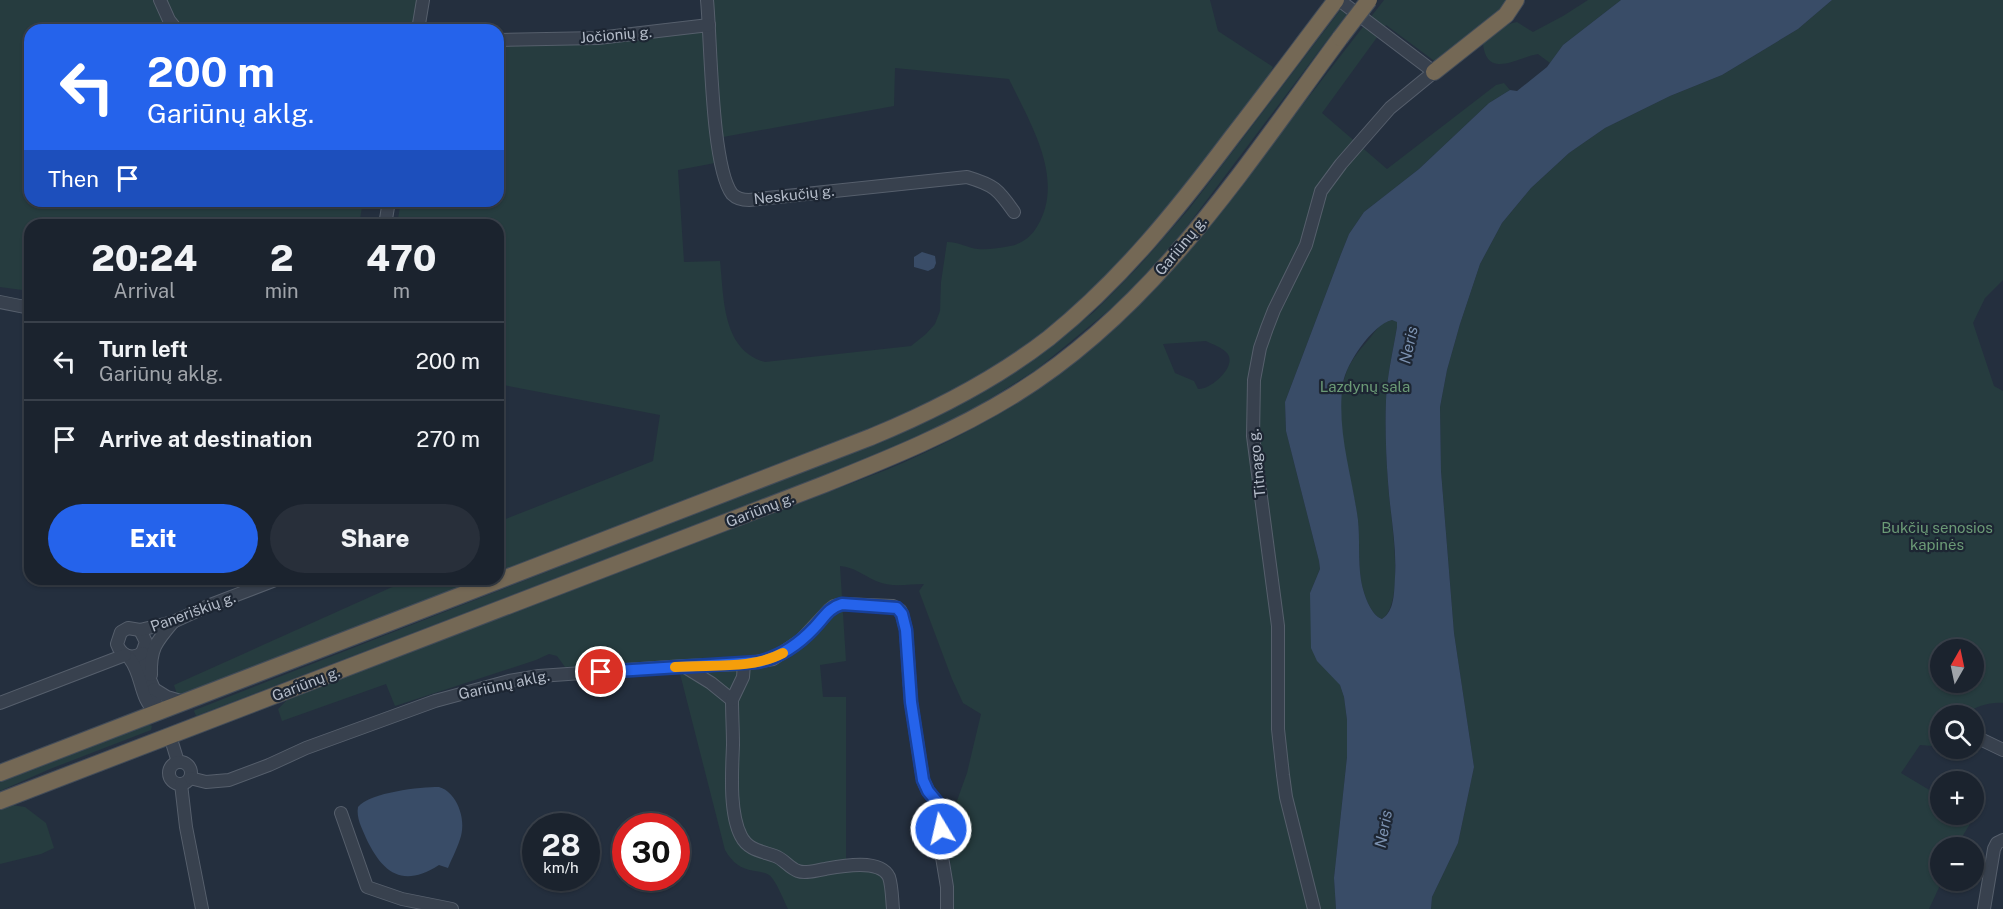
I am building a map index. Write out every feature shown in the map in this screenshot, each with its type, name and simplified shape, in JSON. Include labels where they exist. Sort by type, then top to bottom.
[{"type":"highway","name":"Gariūnų g.","points":[[504,579],[911,420],[979,385],[1048,339],[1131,263],[1196,184],[1338,0]]},
{"type":"highway","name":"Gariūnų g.","points":[[0,801],[170,736],[279,700],[885,461],[946,433],[1016,394],[1096,334],[1155,278],[1213,208],[1369,0]]},
{"type":"highway","points":[[1434,72],[1506,15],[1516,0]]},
{"type":"highway","name":"Gariūnų g.","points":[[0,773],[487,585]]},
{"type":"highway","points":[[157,713],[170,736]]},
{"type":"highway","points":[[0,801],[33,802]]},
{"type":"street","points":[[160,0],[172,24]]},
{"type":"street","points":[[419,24],[423,0]]},
{"type":"street","points":[[707,0],[709,25]]},
{"type":"street","points":[[1338,0],[1434,72]]},
{"type":"street","name":"Jočionių g.","points":[[504,40],[598,38],[709,25]]},
{"type":"street","name":"Neskučių g.","points":[[709,25],[714,106],[721,160],[731,192],[735,197],[749,200],[967,177],[986,182],[999,191],[1014,212]]},
{"type":"street","name":"Titnago g.","points":[[1314,909],[1286,797],[1283,775],[1278,729],[1278,626],[1253,436],[1254,380],[1260,348],[1267,328],[1278,300],[1300,260],[1322,191],[1341,164],[1390,108],[1434,72]]},
{"type":"street","points":[[0,302],[24,307]]},
{"type":"street","name":"Paneriškių g.","points":[[0,703],[98,665],[126,656],[133,657],[143,641],[172,622],[262,585]]},
{"type":"street","name":"Gariūnų aklg.","points":[[186,781],[228,780],[435,700],[509,681],[539,676],[744,664],[773,659],[808,634],[834,606],[842,604],[893,606],[900,610],[906,630],[911,702],[923,780],[928,791],[942,808],[941,851],[947,887],[947,909]]},
{"type":"street","points":[[172,622],[152,651],[153,684],[167,698],[184,702]]},
{"type":"street","name":"Paneriškių g.","points":[[117,644],[118,636],[124,630],[132,628],[143,641],[144,668],[153,684],[157,713]]},
{"type":"street","points":[[98,665],[117,644],[121,652],[135,666],[143,695],[157,713]]},
{"type":"street","points":[[744,664],[743,677],[732,699],[732,769],[735,813],[740,834],[745,842],[757,851],[778,857],[798,871],[851,865],[877,867],[889,878],[893,909]]},
{"type":"street","points":[[684,666],[732,699]]},
{"type":"street","points":[[170,736],[178,762]]},
{"type":"street","points":[[1984,741],[2003,750]]},
{"type":"street","points":[[186,781],[171,781],[168,774],[172,765],[178,762],[185,763],[190,768],[186,781],[186,827],[202,909]]},
{"type":"street","points":[[341,813],[367,887],[402,899],[452,909]]},
{"type":"street","points":[[1984,909],[1994,849],[1997,843],[2003,840]]},
{"type":"green space","points":[[0,0],[153,0],[166,24],[24,24],[24,207],[362,207],[360,219],[24,219],[24,290],[0,287]]},
{"type":"green space","points":[[165,0],[419,0],[414,24],[179,24]]},
{"type":"green space","points":[[710,0],[1210,0],[1218,31],[1273,67],[1199,169],[1118,266],[1056,324],[1017,352],[952,392],[853,436],[504,571],[504,520],[653,461],[660,415],[504,385],[504,219],[398,219],[400,207],[504,207],[504,45],[713,29]],"holes":[[[895,68],[1009,79],[1042,151],[1048,189],[1045,207],[1038,225],[1030,236],[1014,245],[982,249],[947,242],[941,282],[940,311],[935,324],[911,346],[765,362],[751,356],[740,346],[733,335],[725,306],[720,261],[684,262],[678,170],[715,163],[712,139],[894,106]]]},
{"type":"green space","points":[[1384,0],[1516,0],[1437,63],[1386,25],[1322,113],[1387,169],[1496,85],[1504,83],[1510,90],[1489,103],[1419,169],[1364,212],[1349,234],[1285,402],[1286,431],[1319,561],[1320,569],[1310,593],[1344,697],[1347,720],[1347,757],[1334,878],[1336,909],[1320,909],[1291,794],[1284,733],[1272,736],[1276,776],[1308,909],[950,909],[951,884],[953,883],[946,831],[967,773],[981,714],[963,703],[952,679],[919,591],[924,584],[882,583],[840,566],[846,661],[820,665],[823,697],[846,697],[846,869],[868,871],[880,876],[884,880],[890,909],[788,909],[769,875],[745,869],[731,858],[725,850],[677,662],[565,667],[557,656],[549,654],[395,706],[386,684],[282,721],[278,709],[288,699],[886,470],[946,443],[1004,411],[1059,375],[1110,333],[1153,291],[1212,223]],"holes":[[[1206,341],[1227,353],[1229,364],[1222,376],[1210,386],[1198,389],[1194,381],[1175,373],[1163,344]]]},
{"type":"green space","points":[[1588,0],[1621,0],[1563,45],[1550,63],[1538,54],[1513,62],[1497,64],[1490,61],[1486,55],[1483,44],[1502,27],[1517,22],[1533,32]]},
{"type":"green space","name":"Bukčių senosios kapinės","points":[[1832,0],[2003,0],[2003,280],[1985,298],[1973,323],[1994,386],[2003,391],[2003,703],[1930,705],[1930,746],[1920,745],[1901,773],[1930,790],[1930,825],[1969,825],[1962,837],[1930,837],[1930,891],[1937,891],[1929,909],[1431,909],[1432,897],[1458,843],[1474,767],[1454,633],[1441,471],[1440,407],[1447,370],[1480,264],[1502,223],[1531,188],[1569,153],[1605,128],[1670,96],[1722,75],[1798,29]]},
{"type":"green space","points":[[1341,9],[1347,14],[1173,245],[1119,302],[1036,370],[967,413],[888,451],[196,716],[195,710],[933,419],[989,388],[1094,312],[1139,266],[1189,209]]},
{"type":"green space","name":"Lazdynų sala","points":[[1394,320],[1397,322],[1397,327],[1388,382],[1386,420],[1387,472],[1395,576],[1394,595],[1389,610],[1382,619],[1374,613],[1365,597],[1361,580],[1358,521],[1342,433],[1341,398],[1344,380],[1354,358],[1380,326]]},
{"type":"green space","points":[[397,585],[466,585],[184,693],[177,694],[174,685]]},
{"type":"green space","points":[[148,724],[152,726],[151,730],[0,791],[0,781]]},
{"type":"green space","points":[[12,805],[25,807],[46,823],[54,848],[41,854],[0,864],[0,810]]},
{"type":"water","name":"Neris","points":[[1621,0],[1832,0],[1798,29],[1722,75],[1670,96],[1605,128],[1569,153],[1531,188],[1502,223],[1480,264],[1447,370],[1440,407],[1441,471],[1454,633],[1474,767],[1458,843],[1432,897],[1431,909],[1336,909],[1334,878],[1347,757],[1347,720],[1340,685],[1317,661],[1311,648],[1310,593],[1320,569],[1286,431],[1285,402],[1349,234],[1364,212],[1419,169],[1489,103],[1510,90],[1517,91],[1547,67],[1563,45]],"holes":[[[1392,320],[1397,322],[1386,400],[1386,451],[1395,577],[1392,606],[1382,619],[1374,613],[1365,597],[1361,580],[1358,520],[1343,435],[1341,401],[1345,375],[1361,346],[1384,323]]]},
{"type":"water","points":[[922,252],[935,256],[934,268],[928,271],[914,267],[914,257]]},
{"type":"water","points":[[439,787],[451,794],[455,800],[462,822],[460,840],[448,868],[439,865],[415,876],[395,874],[380,861],[366,838],[360,823],[358,807],[384,794],[408,789]]},
{"type":"slow traffic","points":[[675,667],[744,664],[773,659],[783,653]]},
{"type":"route","points":[[601,672],[744,664],[773,659],[801,640],[834,606],[842,604],[893,606],[900,610],[906,630],[911,702],[923,780],[928,791],[942,808],[941,829]]}]
